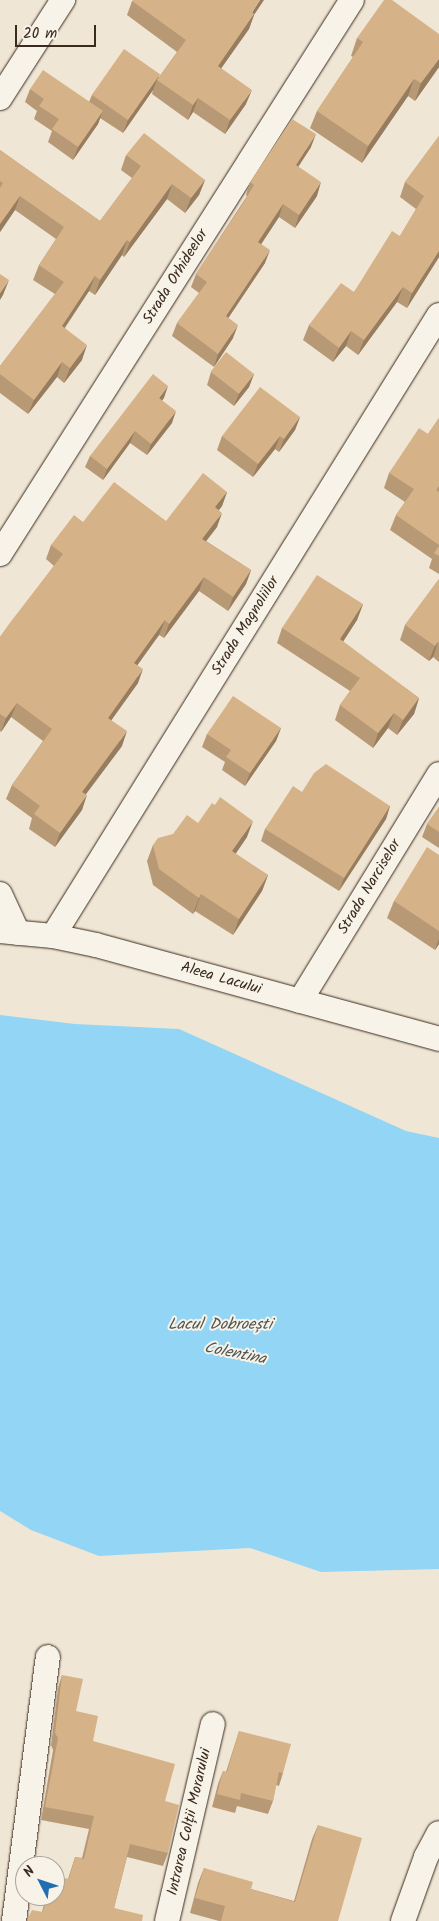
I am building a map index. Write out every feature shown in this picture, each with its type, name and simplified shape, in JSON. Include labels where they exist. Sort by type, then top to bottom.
[{"type":"street","points":[[0,98],[62,0]]},
{"type":"street","name":"Strada Orhideelor","points":[[0,554],[352,0]]},
{"type":"street","name":"Strada Magnoliilor","points":[[53,936],[439,315]]},
{"type":"street","name":"Strada Narciselor","points":[[300,1001],[439,774]]},
{"type":"street","points":[[0,894],[9,932]]},
{"type":"street","name":"Aleea Lacului","points":[[9,932],[53,936],[96,945],[439,1039]]},
{"type":"street","points":[[14,1921],[48,1657]]},
{"type":"street","name":"Intrarea Colții Morarului","points":[[167,1921],[213,1724]]},
{"type":"street","points":[[403,1921],[426,1857],[439,1833]]},
{"type":"water","name":"Lacul Dobroești","points":[[0,1015],[75,1024],[179,1029],[406,1131],[439,1138],[439,1569],[321,1572],[250,1548],[99,1556],[31,1530],[0,1511]]},
{"type":"building","points":[[133,0],[260,0],[252,12],[254,14],[218,66],[252,90],[230,120],[198,98],[193,105],[157,80],[186,40]]},
{"type":"building","points":[[384,0],[392,0],[439,34],[439,59],[421,83],[414,79],[368,146],[317,111],[363,42],[357,38]]},
{"type":"building","points":[[124,49],[160,74],[128,120],[92,95]]},
{"type":"building","points":[[43,70],[103,111],[78,147],[52,129],[59,119],[39,106],[44,99],[30,89]]},
{"type":"building","points":[[292,119],[316,134],[296,165],[321,182],[299,215],[283,204],[258,242],[270,250],[226,316],[238,325],[218,354],[177,323],[207,282],[196,274],[242,205],[254,185],[250,182]]},
{"type":"building","points":[[144,133],[205,180],[191,198],[172,184],[130,242],[127,240],[100,280],[95,276],[62,326],[87,345],[70,368],[62,362],[34,400],[0,374],[0,366],[64,282],[39,265],[64,227],[20,196],[0,224],[0,188],[3,183],[0,181],[0,150],[100,221],[141,166],[126,155]]},
{"type":"building","points":[[439,136],[439,251],[412,293],[403,287],[364,340],[351,331],[339,348],[309,325],[341,283],[354,292],[392,231],[400,236],[424,196],[405,182]]},
{"type":"building","points":[[0,274],[9,280],[0,293]]},
{"type":"building","points":[[226,352],[254,374],[239,394],[211,372]]},
{"type":"building","points":[[153,374],[168,386],[159,398],[176,411],[151,444],[135,431],[107,469],[90,456]]},
{"type":"building","points":[[260,387],[300,417],[284,439],[280,436],[258,464],[222,436]]},
{"type":"building","points":[[439,418],[439,486],[436,490],[439,492],[439,545],[396,515],[414,489],[389,473],[419,428],[428,434]]},
{"type":"building","points":[[203,473],[227,492],[215,507],[222,513],[202,539],[251,570],[233,597],[204,577],[169,624],[165,620],[134,663],[143,669],[108,718],[127,731],[82,792],[87,795],[60,833],[34,814],[40,806],[12,785],[52,729],[17,703],[6,718],[0,714],[0,637],[63,554],[51,545],[74,515],[83,522],[114,482],[166,521]]},
{"type":"building","points":[[439,546],[439,556],[434,553]]},
{"type":"building","points":[[317,575],[363,604],[340,639],[419,698],[403,720],[394,713],[378,733],[340,705],[360,678],[282,628]]},
{"type":"building","points":[[439,579],[439,643],[435,646],[405,625]]},
{"type":"building","points":[[233,696],[281,728],[250,773],[226,757],[231,750],[207,734]]},
{"type":"building","points":[[326,764],[390,806],[344,878],[265,829],[293,786],[302,792],[314,773]]},
{"type":"building","points":[[220,797],[253,821],[232,851],[268,875],[239,919],[201,894],[199,898],[159,869],[153,845],[158,838],[173,834],[187,815],[198,823],[212,803],[215,805]]},
{"type":"building","points":[[439,807],[439,832],[427,824]]},
{"type":"building","points":[[427,847],[439,855],[439,931],[394,901]]},
{"type":"building","points":[[62,1675],[83,1679],[76,1711],[98,1716],[93,1741],[175,1764],[165,1801],[179,1805],[168,1853],[130,1844],[114,1908],[143,1915],[142,1921],[28,1921],[32,1910],[43,1912],[44,1906],[65,1906],[65,1878],[69,1879],[75,1857],[84,1859],[94,1816],[45,1807],[58,1738],[55,1733]]},
{"type":"building","points":[[239,1731],[291,1744],[283,1773],[279,1772],[273,1801],[241,1793],[240,1800],[217,1794],[223,1771],[227,1772]]},
{"type":"building","points":[[318,1825],[362,1838],[338,1921],[221,1921],[225,1906],[195,1898],[204,1868],[253,1882],[251,1889],[295,1902]]},
{"type":"water label","name":"Colentina","points":[[235,1354]]}]
